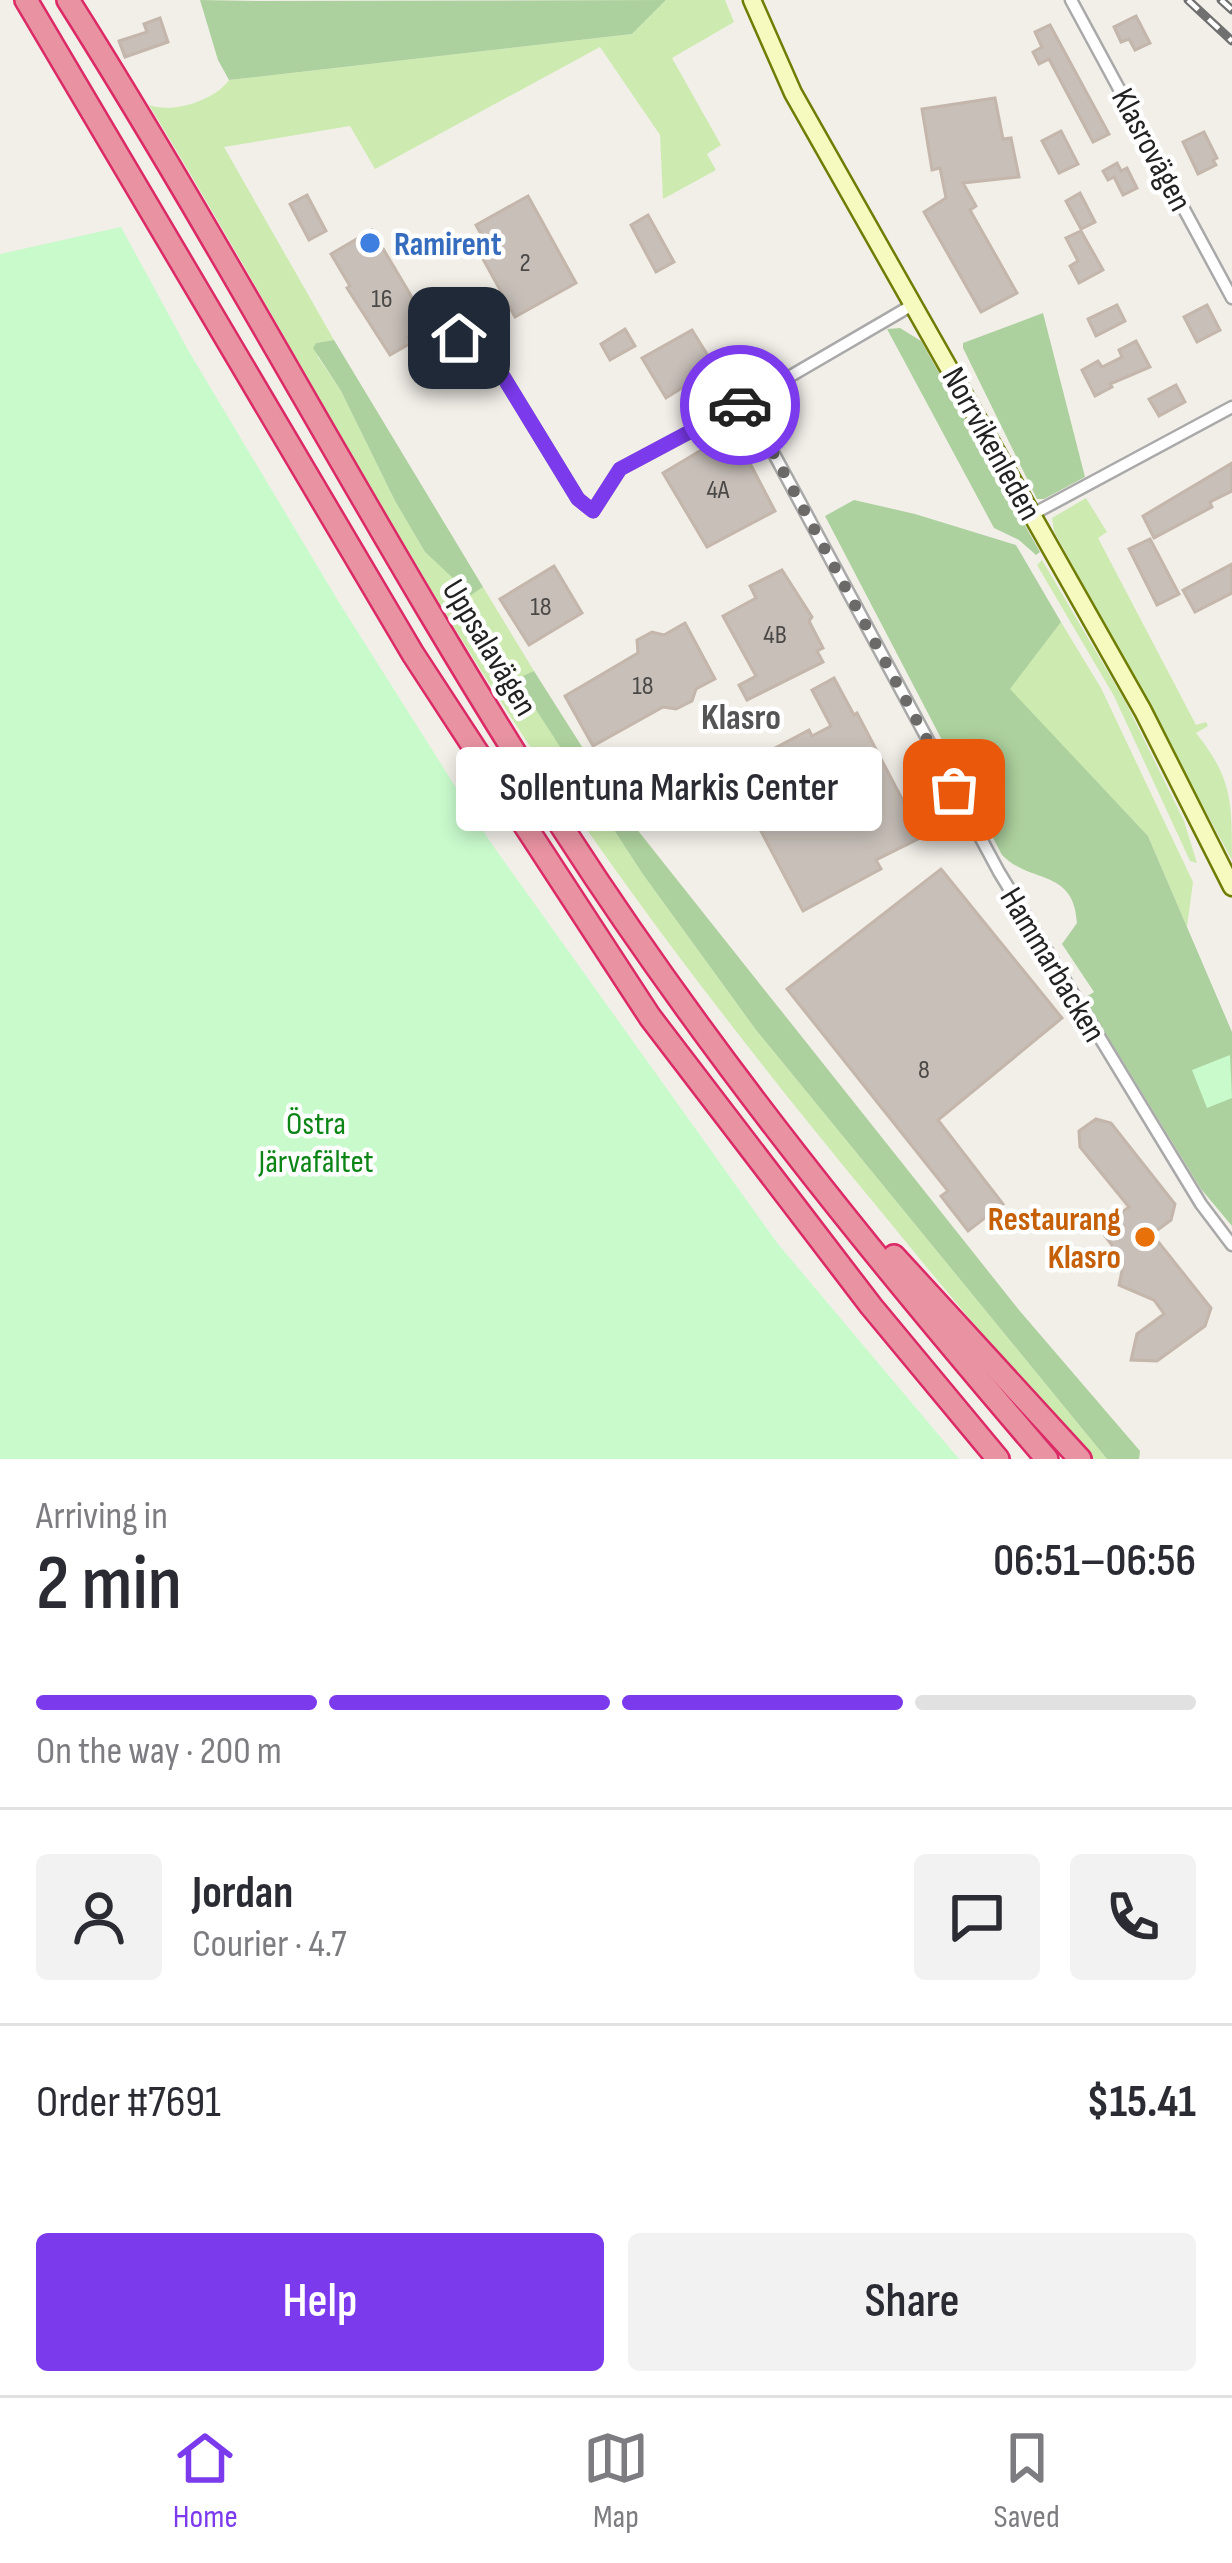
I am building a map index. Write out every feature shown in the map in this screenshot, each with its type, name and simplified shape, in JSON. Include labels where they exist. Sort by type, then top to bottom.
[{"type":"highway","name":"Uppsalavägen","points":[[26,0],[413,654],[650,1017],[871,1306],[998,1459]]},
{"type":"highway","name":"Uppsalavägen","points":[[68,0],[257,310],[505,738],[569,838],[789,1143],[939,1333],[1047,1459]]},
{"type":"highway","points":[[789,1143],[1080,1459]]},
{"type":"main road","name":"Norrvikenleden","points":[[752,0],[793,93],[1143,711],[1232,887]]},
{"type":"street","name":"Klasrovägen","points":[[1071,0],[1232,298]]},
{"type":"street","points":[[459,338],[498,368],[578,499],[593,511],[620,469],[914,304]]},
{"type":"street","name":"Hammarbacken","points":[[746,402],[999,872],[1202,1204],[1232,1244]]},
{"type":"street","points":[[1033,514],[1232,407]]},
{"type":"green space","points":[[200,0],[666,0],[632,34],[229,80]]},
{"type":"green space","points":[[666,0],[725,0],[734,22],[672,58],[721,145],[707,154],[716,170],[663,199],[660,135],[600,47],[375,169],[350,126],[224,147],[334,340],[316,343],[318,357],[341,391],[425,552],[471,594],[483,587],[534,671],[517,680],[642,873],[756,1030],[1107,1459],[1092,1459],[927,1268],[748,1046],[588,831],[444,611],[149,105],[170,108],[193,103],[214,94],[229,80],[632,34]]},
{"type":"green space","name":"Östra Järvafältet","points":[[121,227],[188,350],[340,604],[491,843],[778,1244],[959,1459],[0,1459],[0,254]]},
{"type":"green space","points":[[1043,313],[1085,477],[1037,499],[963,343]]},
{"type":"green space","points":[[900,328],[921,341],[1040,552],[1036,555],[994,528],[887,329]]},
{"type":"green space","points":[[334,340],[483,587],[471,595],[425,552],[341,391],[313,348],[316,343]]},
{"type":"green space","points":[[1086,498],[1107,532],[1098,538],[1196,725],[1206,722],[1208,726],[1196,733],[1228,791],[1232,860],[1054,531],[1052,518]]},
{"type":"green space","points":[[854,500],[1016,545],[1061,622],[1010,689],[1148,836],[1232,1032],[1232,1226],[1201,1189],[1084,998],[1094,992],[1062,944],[1077,923],[1068,893],[1002,855],[825,516]]},
{"type":"green space","points":[[1042,560],[1125,701],[1184,821],[1197,863],[1190,861],[1114,696],[1037,565]]},
{"type":"green space","points":[[1061,622],[1101,688],[1193,882],[1187,927],[1148,836],[1009,689]]},
{"type":"green space","points":[[534,671],[624,813],[1019,1310],[1140,1451],[1139,1459],[1107,1459],[756,1030],[642,873],[516,679]]},
{"type":"green space","points":[[1230,1055],[1232,1098],[1207,1108],[1192,1070]]},
{"type":"building","points":[[1136,16],[1150,43],[1135,50],[1129,39],[1121,42],[1114,27]]},
{"type":"building","points":[[160,18],[168,42],[125,57],[119,41],[147,32],[144,24]]},
{"type":"building","points":[[1050,25],[1109,134],[1093,142],[1049,59],[1039,64],[1033,52],[1042,47],[1035,32]]},
{"type":"building","points":[[995,98],[1003,139],[1011,138],[1019,177],[963,183],[976,206],[970,210],[1017,293],[981,312],[924,212],[946,198],[940,168],[932,170],[922,109]]},
{"type":"building","points":[[1061,131],[1078,164],[1059,173],[1042,141]]},
{"type":"building","points":[[1204,132],[1216,165],[1198,174],[1183,142]]},
{"type":"building","points":[[1117,163],[1121,171],[1127,168],[1137,188],[1123,195],[1114,177],[1108,180],[1103,171]]},
{"type":"building","points":[[1080,193],[1095,222],[1081,229],[1066,201]]},
{"type":"building","points":[[307,195],[326,231],[309,240],[290,204]]},
{"type":"building","points":[[528,196],[576,283],[515,317],[473,241],[482,236],[476,225]]},
{"type":"building","points":[[648,215],[674,262],[656,272],[631,225]]},
{"type":"building","points":[[372,230],[429,326],[408,337],[411,343],[390,355],[331,254]]},
{"type":"building","points":[[1081,231],[1103,270],[1079,283],[1070,266],[1078,261],[1066,238]]},
{"type":"building","points":[[1117,305],[1125,321],[1096,336],[1088,319]]},
{"type":"building","points":[[1207,305],[1220,330],[1197,342],[1184,317]]},
{"type":"building","points":[[625,329],[635,346],[610,360],[601,344]]},
{"type":"building","points":[[692,330],[715,367],[666,398],[642,358]]},
{"type":"building","points":[[1136,341],[1150,367],[1110,384],[1095,396],[1082,370],[1098,361],[1102,367],[1122,357],[1119,350]]},
{"type":"building","points":[[1176,385],[1185,402],[1159,416],[1149,399]]},
{"type":"building","points":[[733,431],[775,511],[707,547],[663,473]]},
{"type":"building","points":[[1232,463],[1232,491],[1154,538],[1143,516]]},
{"type":"building","points":[[1150,539],[1179,594],[1157,605],[1129,549]]},
{"type":"building","points":[[1232,564],[1232,593],[1195,612],[1183,590]]},
{"type":"building","points":[[554,566],[582,613],[529,645],[500,599]]},
{"type":"building","points":[[782,570],[812,617],[809,621],[823,648],[817,651],[823,662],[747,700],[739,685],[756,676],[723,616],[756,598],[750,586]]},
{"type":"building","points":[[685,623],[715,679],[696,689],[692,701],[676,709],[663,707],[593,746],[565,696],[638,653],[637,640],[652,632],[664,635]]},
{"type":"building","points":[[834,678],[922,837],[876,860],[881,869],[803,911],[730,772],[809,730],[812,736],[831,726],[812,690]]},
{"type":"building","points":[[941,869],[1062,1018],[938,1120],[1003,1204],[968,1231],[941,1196],[948,1191],[787,989]]},
{"type":"building","points":[[1096,1119],[1111,1123],[1175,1204],[1171,1220],[1152,1234],[1211,1308],[1205,1326],[1157,1361],[1131,1360],[1137,1334],[1164,1314],[1154,1300],[1119,1285],[1124,1261],[1105,1236],[1109,1222],[1129,1207],[1080,1147],[1079,1131]]},
{"type":"railway","points":[[1188,0],[1232,41]]},
{"type":"railway","points":[[1221,0],[1232,10]]},
{"type":"way so far","points":[[740,405],[746,402],[954,790]]},
{"type":"place","name":"Ramirent","points":[[370,243]]},
{"type":"place","name":"Sollentuna Markis Center","points":[[954,790]]},
{"type":"place","name":"Restaurang Klasro","points":[[1145,1237]]},
{"type":"district","name":"Klasro","points":[[741,716]]},
{"type":"route","points":[[459,338],[498,368],[578,499],[593,511],[620,469],[740,405]]}]
